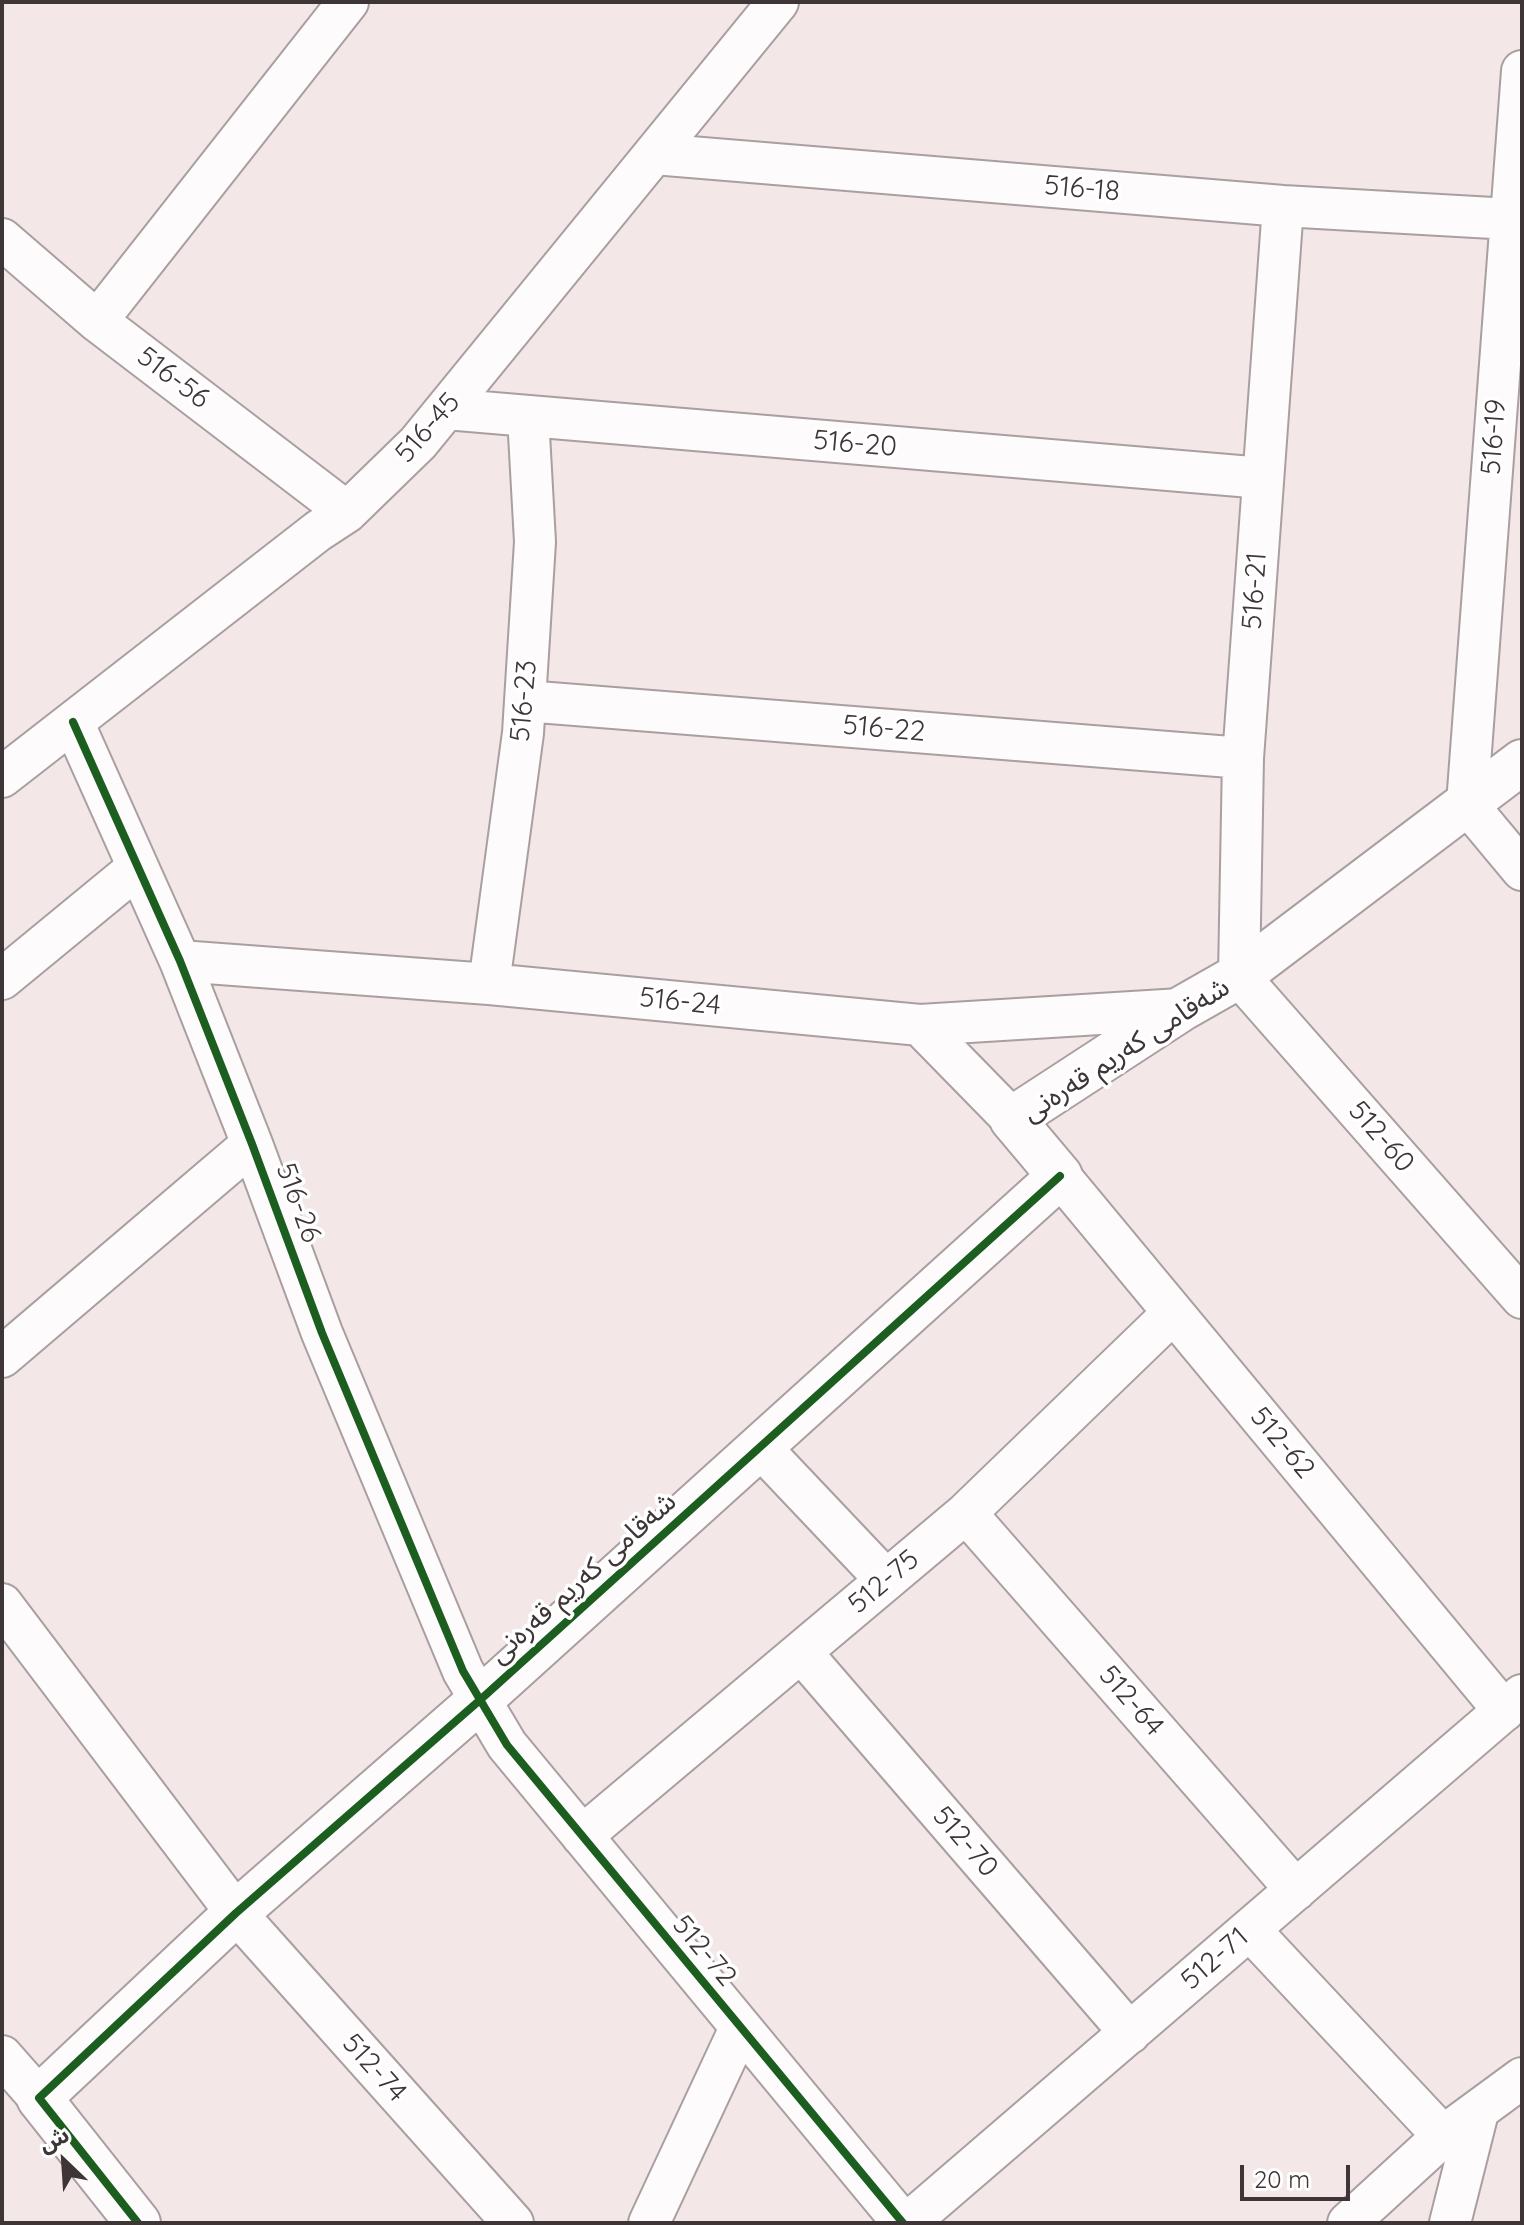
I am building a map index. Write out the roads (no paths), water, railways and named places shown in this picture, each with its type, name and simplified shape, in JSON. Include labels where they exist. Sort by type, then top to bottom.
[{"type":"street","points":[[97,321],[348,2]]},
{"type":"street","name":"516-45","points":[[2,777],[306,540],[347,512],[418,443],[778,2]]},
{"type":"street","name":"516-19","points":[[1467,804],[1522,71]]},
{"type":"street","name":"516-18","points":[[654,154],[1283,206],[1510,219]]},
{"type":"street","name":"516-21","points":[[1239,976],[1243,758],[1283,206]]},
{"type":"street","name":"516-56","points":[[2,239],[97,321],[347,512]]},
{"type":"street","name":"516-20","points":[[446,409],[1263,478]]},
{"type":"street","name":"516-23","points":[[489,984],[525,701],[535,542],[528,416]]},
{"type":"street","name":"516-22","points":[[525,701],[1243,758]]},
{"type":"street","name":"516-26","points":[[73,722],[180,961],[328,1348],[463,1671],[480,1700]]},
{"type":"street","name":"شەقامی کەریم قەرەنی","points":[[138,2223],[15,2083],[236,1913],[480,1700],[1060,1176],[1012,1119],[1181,1009],[1239,976],[1522,762]]},
{"type":"street","points":[[1467,804],[1522,870]]},
{"type":"street","points":[[2,979],[137,868]]},
{"type":"street","name":"516-24","points":[[180,961],[489,984],[920,1025],[1181,1009]]},
{"type":"street","name":"512-60","points":[[1239,976],[1522,1298]]},
{"type":"street","points":[[920,1025],[1012,1119]]},
{"type":"street","points":[[2,1357],[252,1144]]},
{"type":"street","name":"512-62","points":[[1060,1176],[1173,1313],[1513,1703]]},
{"type":"street","name":"512-75","points":[[582,1836],[966,1513],[1173,1313]]},
{"type":"street","points":[[760,1447],[886,1580]]},
{"type":"street","name":"512-64","points":[[966,1513],[1296,1890]]},
{"type":"street","name":"512-74","points":[[2,1604],[236,1913],[513,2223]]},
{"type":"street","name":"512-70","points":[[801,1652],[1130,2033]]},
{"type":"street","name":"512-72","points":[[480,1700],[507,1745],[905,2223]]},
{"type":"street","name":"512-71","points":[[905,2223],[1513,1703]]},
{"type":"street","points":[[1250,1930],[1443,2136]]},
{"type":"street","points":[[649,2223],[740,2028]]},
{"type":"street","points":[[1348,2223],[1443,2136],[1522,2078]]},
{"type":"street","points":[[1450,2223],[1478,2112]]}]
